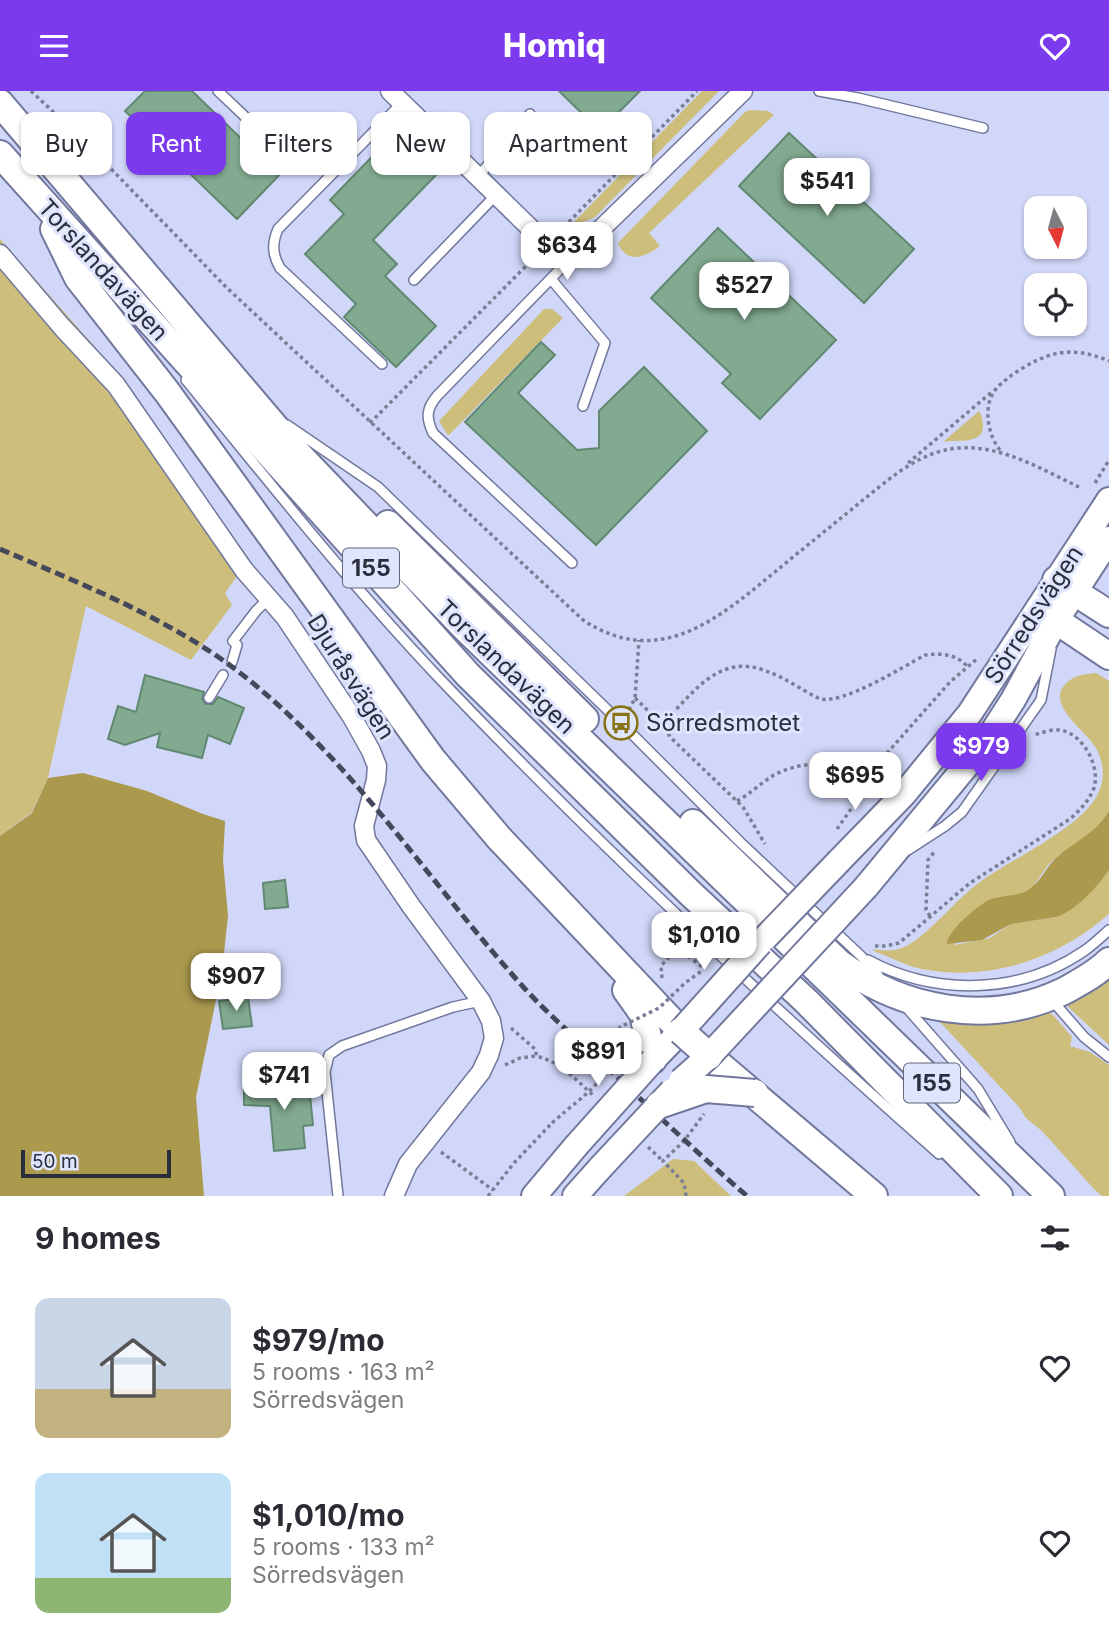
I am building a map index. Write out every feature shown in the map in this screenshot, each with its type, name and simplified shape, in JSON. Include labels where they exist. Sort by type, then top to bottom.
[{"type":"main road","name":"Torslandavägen","points":[[0,103],[299,455],[466,629],[1043,1189]]},
{"type":"main road","name":"Torslandavägen","points":[[0,154],[468,675],[690,893],[806,1001],[999,1196]]},
{"type":"main road","points":[[39,199],[78,278],[167,392],[433,760],[651,1011],[681,1031],[874,1196]]},
{"type":"main road","points":[[299,455],[372,508],[611,744],[839,963],[854,974],[895,995],[928,1006],[975,1011],[1019,1007],[1049,997],[1083,981],[1109,961]]},
{"type":"main road","points":[[1066,587],[1109,614]]},
{"type":"main road","points":[[1048,614],[1109,656]]},
{"type":"main road","points":[[651,1011],[653,1060]]},
{"type":"main road","points":[[659,1105],[706,1089],[755,1093]]},
{"type":"street","points":[[396,97],[566,263],[743,91]]},
{"type":"street","name":"Djuråsvägen","points":[[0,254],[116,385],[244,570],[285,617],[323,671],[371,751],[377,766],[364,826],[366,840],[481,1001],[491,1021],[494,1038],[481,1072],[408,1164],[394,1196]]},
{"type":"street","name":"Sörredsvägen","points":[[1066,587],[1099,496]]},
{"type":"street","points":[[1108,540],[1109,575]]},
{"type":"street","name":"Sörredsvägen","points":[[534,1196],[653,1060],[904,794],[1048,614],[1066,587],[1108,540]]},
{"type":"street","name":"Sörredsvägen","points":[[575,1196],[866,887],[986,742],[1013,700],[1048,614]]},
{"type":"lane","points":[[218,91],[240,112]]},
{"type":"lane","points":[[820,91],[983,128]]},
{"type":"lane","points":[[382,364],[280,268],[274,258],[273,248],[278,229],[396,97]]},
{"type":"lane","points":[[478,177],[484,170]]},
{"type":"lane","points":[[414,280],[496,195]]},
{"type":"lane","points":[[39,199],[162,351]]},
{"type":"lane","points":[[566,263],[437,396],[427,412],[433,433],[572,563]]},
{"type":"lane","points":[[551,279],[605,343],[583,406]]},
{"type":"lane","points":[[180,372],[302,523],[438,677],[664,904],[948,1161]]},
{"type":"lane","points":[[253,401],[378,487],[740,842],[861,956],[978,1089],[1043,1189]]},
{"type":"lane","points":[[233,661],[237,645],[233,641],[268,599]]},
{"type":"lane","points":[[209,698],[223,675]]},
{"type":"lane","points":[[861,956],[903,976],[944,985],[969,987],[1008,982],[1051,969],[1084,951],[1109,930]]},
{"type":"lane","points":[[1049,997],[1084,1037],[1109,1057]]},
{"type":"lane","points":[[338,1196],[325,1072],[329,1055],[342,1046],[453,1007],[481,1001]]},
{"type":"lane","points":[[958,1170],[988,1196]]},
{"type":"path","points":[[31,91],[80,137],[227,288],[548,588],[596,628],[639,640],[669,639],[715,619],[1029,364],[1051,355],[1078,352],[1109,361]]},
{"type":"path","points":[[995,390],[989,406],[989,418],[991,433],[1002,452]]},
{"type":"path","points":[[904,467],[931,454],[959,448],[1002,452],[1079,487]]},
{"type":"path","points":[[1099,496],[1109,460]]},
{"type":"path","points":[[628,713],[635,698],[639,640]]},
{"type":"path","points":[[662,725],[712,674],[732,667],[767,671],[828,701],[846,696],[925,655],[939,653],[962,661],[967,666]]},
{"type":"path","points":[[831,838],[873,769],[950,683],[982,653]]},
{"type":"path","points":[[635,698],[670,737],[743,807],[767,847]]},
{"type":"path","points":[[866,943],[879,946],[899,943],[970,883],[1070,819],[1084,806],[1095,786],[1094,767],[1076,738],[1066,731],[1057,730],[1036,734],[1026,740]]},
{"type":"path","points":[[662,745],[670,737]]},
{"type":"path","points":[[737,801],[775,775],[800,766],[854,764],[873,769]]},
{"type":"path","points":[[708,789],[716,781]]},
{"type":"path","points":[[928,860],[926,910],[930,916]]},
{"type":"path","points":[[688,956],[705,969]]},
{"type":"path","points":[[488,1196],[552,1123],[599,1083],[615,1056],[620,1027],[651,1011],[714,960]]},
{"type":"path","points":[[491,1021],[503,1020],[536,1050],[536,1056],[549,1059],[565,1070],[598,1100]]},
{"type":"path","points":[[644,1144],[684,1183],[686,1196]]},
{"type":"path","points":[[663,1161],[675,1150]]},
{"type":"path","points":[[446,1156],[493,1190]]},
{"type":"shaded area","points":[[702,91],[719,91],[652,159],[652,142]]},
{"type":"shaded area","points":[[768,111],[774,115],[649,233],[660,246],[642,256],[631,257],[626,254],[618,243],[745,112]]},
{"type":"shaded area","points":[[620,175],[636,175],[595,217],[568,228]]},
{"type":"shaded area","points":[[0,239],[117,372],[249,559],[225,593],[232,605],[191,660],[86,606],[48,778],[32,812],[0,836]]},
{"type":"shaded area","points":[[544,309],[552,309],[563,318],[449,435],[447,434],[439,421]]},
{"type":"shaded area","points":[[979,411],[983,427],[979,437],[943,442]]},
{"type":"shaded area","points":[[1096,673],[1109,681],[1109,811],[1104,820],[1078,844],[1048,865],[1032,888],[1020,894],[990,900],[954,945],[990,938],[1011,924],[1056,917],[1080,902],[1109,870],[1109,914],[1090,929],[1048,954],[1025,962],[977,972],[953,973],[921,969],[872,949],[900,949],[908,945],[980,882],[1065,828],[1092,803],[1102,784],[1103,768],[1096,748],[1065,711],[1060,695],[1066,683],[1074,678]]},
{"type":"shaded area","points":[[83,773],[147,791],[225,821],[223,860],[228,916],[222,971],[196,1097],[204,1196],[0,1196],[0,836],[32,813],[48,778]]},
{"type":"shaded area","points":[[1109,811],[1109,870],[1079,904],[1056,917],[1011,924],[982,940],[947,944],[957,926],[986,902],[1023,893],[1032,887],[1056,858],[1091,831]]},
{"type":"shaded area","points":[[1109,977],[1109,1045],[1065,1004]]},
{"type":"shaded area","points":[[1045,1010],[1054,1016],[1072,1037],[1070,1046],[1090,1052],[1109,1065],[1109,1196],[1102,1196],[1094,1189],[939,1021],[979,1023]]},
{"type":"shaded area","points":[[673,1159],[694,1161],[731,1196],[624,1196]]},
{"type":"building","points":[[145,91],[192,91],[214,112],[126,112]]},
{"type":"building","points":[[559,91],[640,91],[619,112],[581,112]]},
{"type":"building","points":[[226,124],[240,137],[240,175],[279,175],[237,219],[191,175],[226,175]]},
{"type":"building","points":[[789,133],[914,249],[864,303],[739,186]]},
{"type":"building","points":[[371,158],[371,175],[436,175],[373,240],[397,264],[385,276],[436,326],[396,367],[344,317],[356,304],[305,254],[344,214],[330,200]]},
{"type":"building","points":[[718,228],[836,340],[760,419],[722,383],[731,374],[651,298]]},
{"type":"building","points":[[541,342],[555,355],[518,393],[577,450],[599,448],[599,411],[644,367],[707,431],[596,545],[465,422]]},
{"type":"building","points":[[145,675],[204,692],[202,699],[206,704],[213,704],[218,697],[244,708],[230,744],[208,735],[202,758],[157,747],[160,733],[125,745],[108,739],[118,706],[136,712]]},
{"type":"building","points":[[285,880],[288,907],[265,909],[263,883]]},
{"type":"building","points":[[248,997],[252,1026],[223,1029],[219,1001]]},
{"type":"building","points":[[311,1056],[314,1082],[295,1084],[292,1058]]},
{"type":"building","points":[[244,1085],[309,1086],[313,1125],[303,1126],[305,1148],[274,1151],[270,1106],[244,1105]]},
{"type":"railway","points":[[0,549],[119,601],[176,631],[231,666],[274,701],[351,779],[490,949],[535,999],[747,1196]]},
{"type":"place","name":"Sörredsmotet","points":[[621,723]]}]
